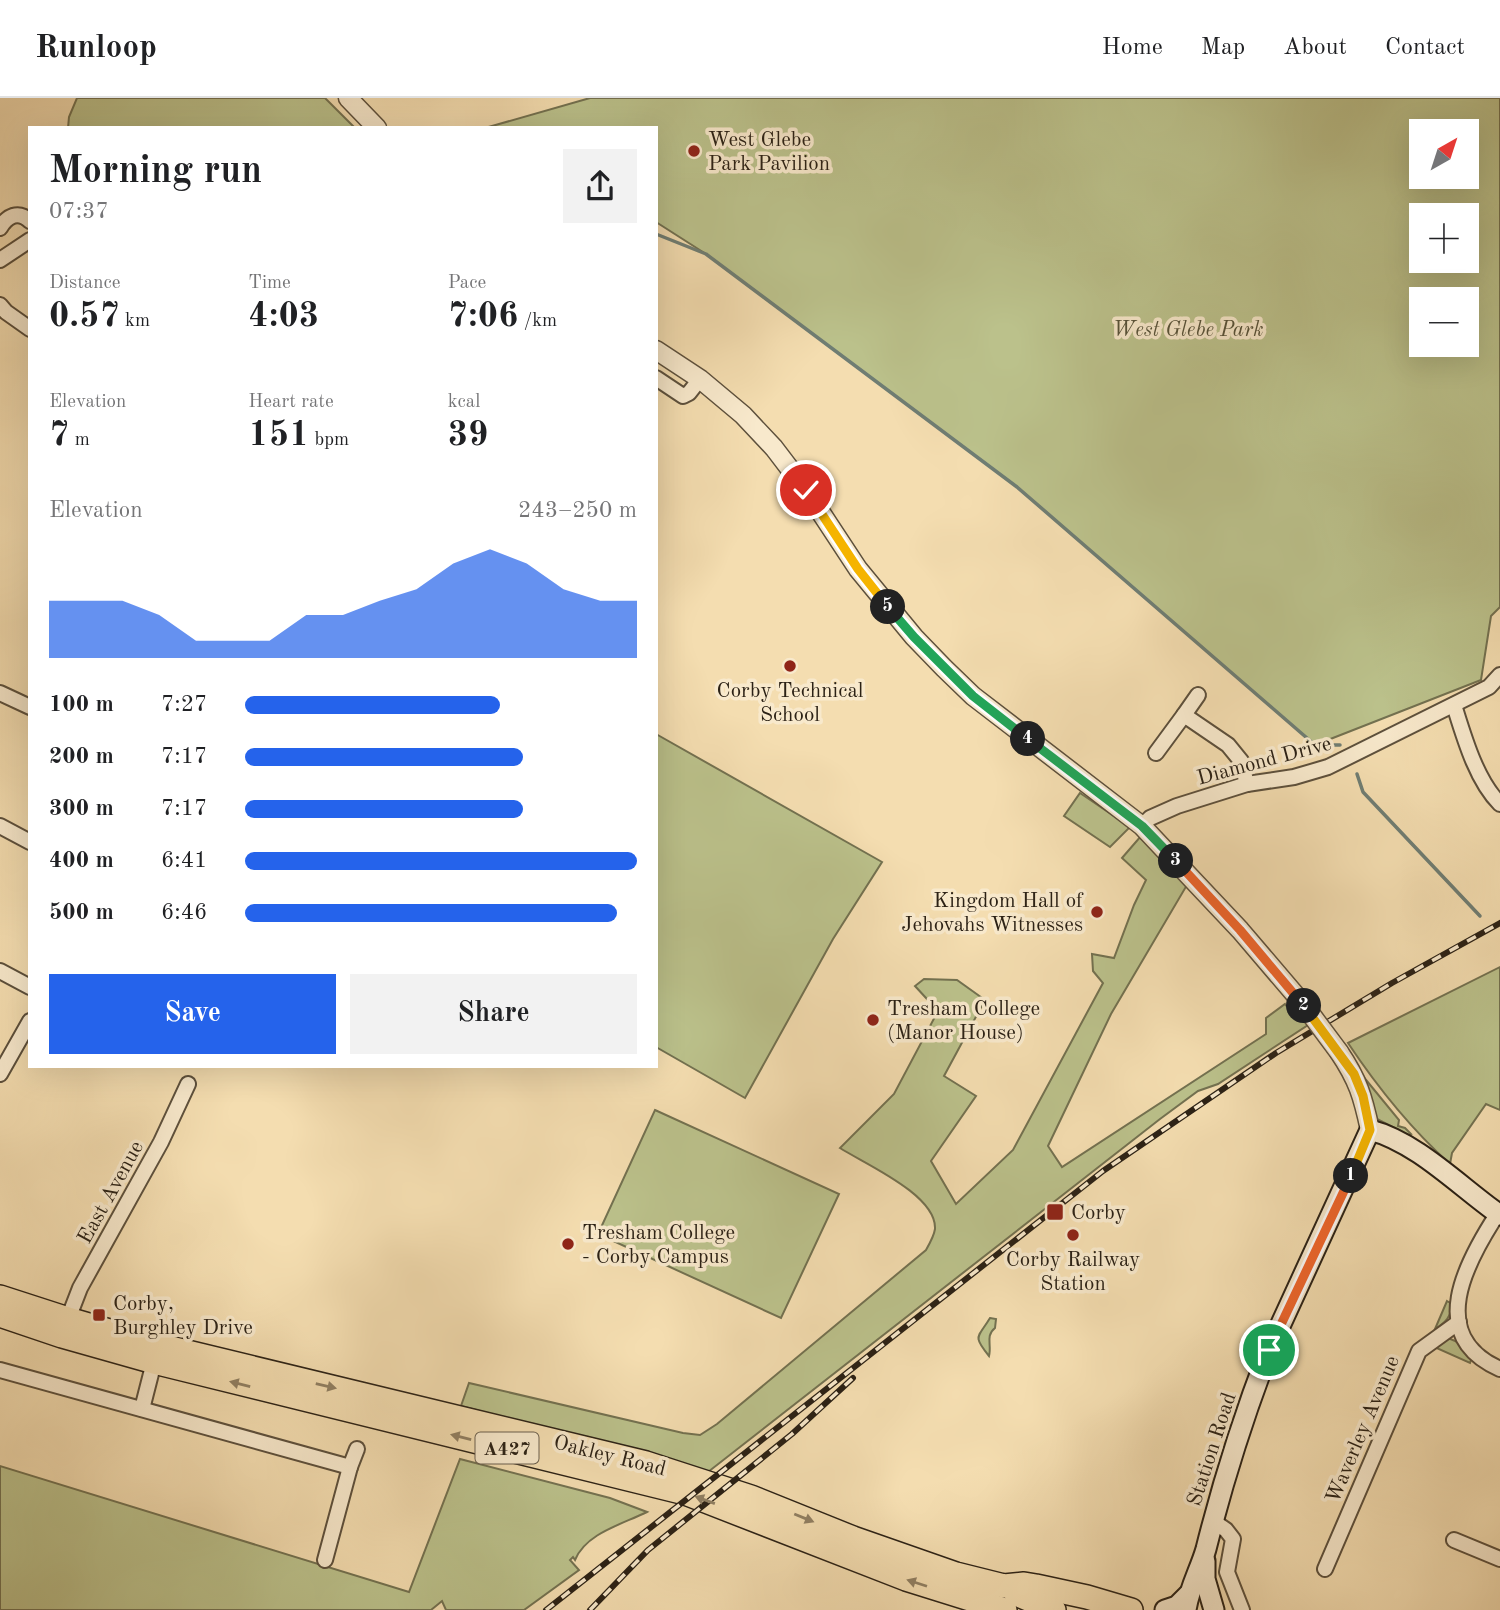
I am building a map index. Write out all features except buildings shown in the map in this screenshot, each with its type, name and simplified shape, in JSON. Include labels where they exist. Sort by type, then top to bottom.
[{"type":"highway","name":"Oakley Road","points":[[0,1297],[68,1320],[220,1360],[646,1463],[751,1497],[921,1563],[1004,1586],[1024,1584],[1087,1597],[1131,1610]]},
{"type":"highway","name":"Oakley Road","points":[[0,1315],[154,1362],[685,1493],[906,1579],[1005,1610]]},
{"type":"highway","points":[[1004,1586],[1021,1597],[1051,1606],[1054,1610]]},
{"type":"highway","points":[[1066,1610],[1087,1597]]},
{"type":"main road","points":[[1370,1130],[1411,1147],[1499,1214]]},
{"type":"main road","name":"Station Road","points":[[1165,1610],[1187,1602],[1205,1553],[1224,1479],[1269,1350],[1370,1130]]},
{"type":"main road","name":"Station Road","points":[[1205,1553],[1205,1579],[1214,1610]]},
{"type":"street","points":[[348,98],[374,126]]},
{"type":"street","points":[[25,244],[6,243],[1,234],[3,220],[18,215],[28,220]]},
{"type":"street","points":[[0,261],[25,244]]},
{"type":"street","points":[[0,305],[28,328]]},
{"type":"street","points":[[658,351],[699,379],[743,415],[775,448],[858,569],[906,628],[944,668],[973,696],[1142,826],[1240,930],[1304,1005],[1354,1074],[1370,1130]]},
{"type":"street","points":[[658,379],[683,396],[689,393],[699,379]]},
{"type":"street","name":"Diamond Drive","points":[[1142,826],[1150,818],[1177,806],[1247,784],[1294,777],[1328,767],[1489,687],[1500,675]]},
{"type":"street","points":[[0,693],[28,706]]},
{"type":"street","points":[[1156,753],[1198,695]]},
{"type":"street","points":[[1454,705],[1480,777],[1487,790],[1500,804]]},
{"type":"street","points":[[1184,715],[1228,745],[1241,761],[1247,784]]},
{"type":"street","points":[[0,826],[28,841]]},
{"type":"street","points":[[0,971],[28,986]]},
{"type":"street","points":[[0,1074],[28,1025]]},
{"type":"street","name":"East Avenue","points":[[68,1320],[80,1288],[161,1142],[188,1084]]},
{"type":"street","points":[[1499,1214],[1485,1233],[1461,1281],[1458,1294],[1459,1322],[1464,1336],[1480,1358],[1500,1369]]},
{"type":"street","name":"Waverley Avenue","points":[[1325,1569],[1419,1351],[1459,1322]]},
{"type":"street","points":[[142,1409],[154,1362]]},
{"type":"street","points":[[0,1370],[351,1467]]},
{"type":"street","points":[[325,1560],[357,1448]]},
{"type":"street","points":[[1213,1521],[1233,1539],[1227,1572],[1242,1610]]},
{"type":"street","points":[[1454,1540],[1500,1559]]},
{"type":"green space","points":[[77,98],[325,98],[353,126],[68,126]]},
{"type":"green space","name":"West Glebe Park","points":[[590,98],[1500,98],[1500,607],[1491,616],[1481,680],[1315,745],[1017,487],[706,254],[658,223],[658,126],[492,126]]},
{"type":"green space","points":[[658,735],[882,862],[833,939],[745,1098],[658,1048]]},
{"type":"green space","points":[[1080,793],[1130,827],[1110,847],[1064,816]]},
{"type":"green space","points":[[1141,836],[1187,885],[1111,1014],[1048,1146],[1062,1167],[1266,1034],[1266,1018],[1285,1004],[1308,1025],[1218,1084],[1198,1091],[1160,1119],[708,1472],[461,1406],[469,1383],[700,1435],[717,1424],[926,1250],[935,1229],[933,1216],[925,1204],[898,1182],[840,1148],[894,1094],[938,1011],[915,986],[924,979],[957,980],[985,1000],[944,1076],[976,1096],[931,1161],[956,1204],[1013,1150],[1103,983],[1093,971],[1092,954],[1114,958],[1146,880],[1122,858]]},
{"type":"green space","points":[[1500,967],[1500,1110],[1486,1104],[1452,1153],[1450,1164],[1395,1107],[1348,1043]]},
{"type":"green space","points":[[1362,1075],[1399,1120],[1398,1126],[1411,1134],[1408,1135],[1377,1119]]},
{"type":"green space","points":[[655,1110],[839,1194],[781,1318],[598,1234]]},
{"type":"green space","points":[[1447,1301],[1452,1304],[1449,1316],[1435,1329]]},
{"type":"green space","points":[[990,1318],[996,1319],[995,1328],[989,1337],[989,1356],[980,1344],[979,1337]]},
{"type":"green space","points":[[1448,1338],[1460,1343],[1472,1357],[1470,1363],[1432,1346]]},
{"type":"green space","points":[[460,1459],[610,1498],[647,1512],[596,1536],[580,1551],[575,1560],[573,1557],[570,1560],[579,1570],[524,1610],[446,1610],[442,1601],[431,1610],[0,1610],[0,1466],[409,1592]]},
{"type":"waterway","points":[[658,235],[706,254],[1017,487],[1315,745],[1340,745]]},
{"type":"waterway","points":[[1357,774],[1363,792],[1480,916]]},
{"type":"railway","points":[[546,1610],[1103,1171],[1276,1053],[1392,983],[1500,923]]},
{"type":"railway","points":[[590,1610],[648,1550],[792,1434],[853,1378]]},
{"type":"place","name":"West Glebe Park Pavilion","points":[[694,151]]},
{"type":"place","name":"Corby Technical School","points":[[790,666]]},
{"type":"place","name":"Kingdom Hall of Jehovahs Witnesses","points":[[1097,912]]},
{"type":"place","name":"Tresham College (Manor House)","points":[[873,1020]]},
{"type":"place","name":"Corby","points":[[1055,1212]]},
{"type":"place","name":"Corby Railway Station","points":[[1073,1235]]},
{"type":"place","name":"Tresham College - Corby Campus","points":[[568,1244]]},
{"type":"place","name":"Corby, Burghley Drive","points":[[99,1315]]},
{"type":"route","points":[[806,490],[858,569],[914,637],[973,696],[1142,826],[1240,930],[1304,1005],[1354,1074],[1363,1096],[1370,1130],[1269,1350]]}]
